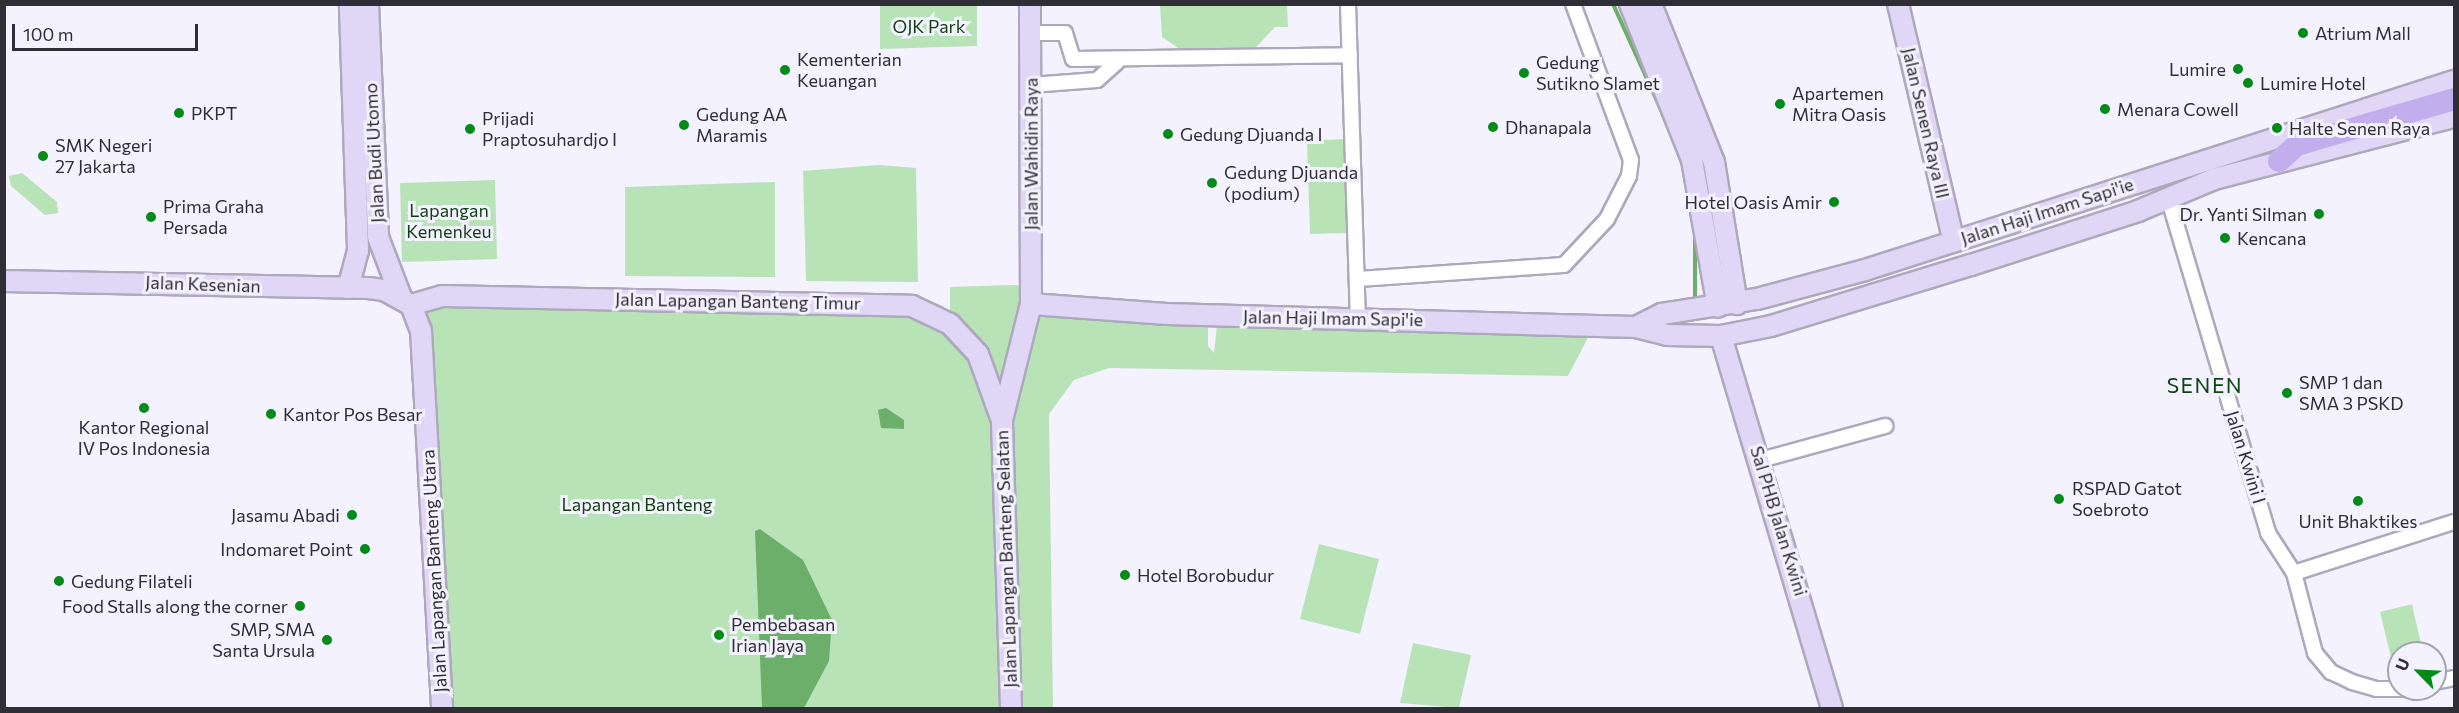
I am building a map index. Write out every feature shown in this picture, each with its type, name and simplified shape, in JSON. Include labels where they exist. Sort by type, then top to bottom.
[{"type":"main road","points":[[2284,149],[2454,99]]},
{"type":"street","name":"Jalan Budi Utomo","points":[[348,288],[357,250],[351,4]]},
{"type":"street","name":"Jalan Budi Utomo","points":[[368,4],[378,237],[406,301]]},
{"type":"street","name":"Jalan Wahidin Raya","points":[[1030,4],[1031,304]]},
{"type":"street","points":[[1348,4],[1358,319]]},
{"type":"street","points":[[1358,279],[1564,265],[1607,219],[1629,176],[1631,160],[1573,4]]},
{"type":"street","points":[[1630,4],[1664,56]]},
{"type":"street","points":[[1651,4],[1664,56],[1702,157],[1727,305]]},
{"type":"street","name":"Jalan Senen Raya III","points":[[1898,4],[1953,242]]},
{"type":"street","points":[[1030,33],[1065,33],[1073,59],[1117,62],[1350,56]]},
{"type":"street","points":[[1031,86],[1096,80],[1117,62]]},
{"type":"street","name":"Jalan Haji Imam Sapi'ie","points":[[1031,304],[1358,319],[1636,327],[1667,335],[1721,336],[1838,306],[2168,197],[2454,81]]},
{"type":"street","name":"Jalan Haji Imam Sapi'ie","points":[[1636,327],[1662,314],[1727,305],[1830,280],[1953,242],[2069,200],[2284,149],[2454,117]]},
{"type":"street","name":"Jalan Kwini I","points":[[2168,197],[2268,533],[2294,573],[2322,663],[2376,689],[2387,689]]},
{"type":"street","points":[[1830,280],[1838,306]]},
{"type":"street","name":"Jalan Kesenian","points":[[4,281],[348,288],[384,290],[406,301]]},
{"type":"street","name":"Jalan Lapangan Banteng Timur","points":[[406,301],[442,296],[912,306],[950,324],[978,354],[994,386],[1002,420]]},
{"type":"street","name":"Jalan Lapangan Banteng Utara","points":[[406,301],[421,332],[442,708]]},
{"type":"street","name":"Jalan Lapangan Banteng Selatan","points":[[1011,708],[1002,420],[1031,304]]},
{"type":"street","name":"Sal PHB Jalan Kwini","points":[[1721,336],[1761,460],[1832,708]]},
{"type":"street","points":[[1761,460],[1885,426]]},
{"type":"street","points":[[2294,573],[2454,522]]},
{"type":"green space","name":"OJK Park","points":[[977,5],[977,46],[880,49],[880,6]]},
{"type":"green space","points":[[1160,5],[1287,5],[1288,27],[1275,27],[1256,47],[1181,50],[1162,37]]},
{"type":"green space","points":[[1344,139],[1347,233],[1310,234],[1307,141]]},
{"type":"green space","points":[[879,165],[916,168],[918,282],[806,281],[803,171]]},
{"type":"green space","points":[[22,173],[57,202],[58,213],[45,215],[11,186],[9,176]]},
{"type":"green space","name":"Lapangan Kemenkeu","points":[[495,180],[497,259],[402,262],[400,183]]},
{"type":"green space","points":[[775,182],[775,277],[625,276],[625,187]]},
{"type":"green space","name":"Lapangan Banteng","points":[[1030,286],[1031,304],[1208,315],[1208,346],[1214,353],[1218,316],[1594,326],[1568,376],[1109,368],[1074,380],[1049,414],[1053,708],[441,708],[416,314],[428,299],[912,306],[950,323],[950,287]]},
{"type":"green space","points":[[1319,544],[1379,559],[1360,634],[1300,619]]},
{"type":"green space","points":[[2412,604],[2420,641],[2387,641],[2380,612]]},
{"type":"green space","points":[[1413,643],[1471,655],[1459,708],[1400,703]]},
{"type":"shaded area","points":[[886,408],[904,420],[904,429],[881,428],[878,410]]},
{"type":"shaded area","points":[[760,529],[803,560],[832,620],[829,661],[804,708],[762,708],[755,531]]},
{"type":"waterway","points":[[1613,4],[1671,132]]},
{"type":"waterway","points":[[1695,228],[1695,299]]},
{"type":"place","name":"Atrium Mall","points":[[2303,33]]},
{"type":"place","name":"Lumire","points":[[2238,69]]},
{"type":"place","name":"Kementerian Keuangan","points":[[785,70]]},
{"type":"place","name":"Gedung Sutikno Slamet","points":[[1524,73]]},
{"type":"place","name":"Lumire Hotel","points":[[2248,83]]},
{"type":"place","name":"Apartemen Mitra Oasis","points":[[1780,104]]},
{"type":"place","name":"Menara Cowell","points":[[2105,109]]},
{"type":"place","name":"PKPT","points":[[179,113]]},
{"type":"place","name":"Gedung AA Maramis","points":[[684,125]]},
{"type":"place","name":"Dhanapala","points":[[1493,127]]},
{"type":"place","name":"Halte Senen Raya","points":[[2277,128]]},
{"type":"place","name":"Prijadi Praptosuhardjo I","points":[[470,129]]},
{"type":"place","name":"Gedung Djuanda I","points":[[1168,134]]},
{"type":"place","name":"SMK Negeri 27 Jakarta","points":[[43,156]]},
{"type":"place","name":"Gedung Djuanda (podium)","points":[[1212,183]]},
{"type":"place","name":"Hotel Oasis Amir","points":[[1834,202]]},
{"type":"place","name":"Dr. Yanti Silman","points":[[2319,214]]},
{"type":"place","name":"Prima Graha Persada","points":[[151,217]]},
{"type":"place","name":"Kencana","points":[[2225,238]]},
{"type":"place","name":"SMP 1 dan SMA 3 PSKD","points":[[2287,393]]},
{"type":"place","name":"Kantor Regional IV Pos Indonesia","points":[[144,408]]},
{"type":"place","name":"Kantor Pos Besar","points":[[271,414]]},
{"type":"place","name":"RSPAD Gatot Soebroto","points":[[2059,499]]},
{"type":"place","name":"Unit Bhaktikes","points":[[2358,501]]},
{"type":"place","name":"Jasamu Abadi","points":[[352,515]]},
{"type":"place","name":"Indomaret Point","points":[[365,549]]},
{"type":"place","name":"Hotel Borobudur","points":[[1125,575]]},
{"type":"place","name":"Gedung Filateli","points":[[59,581]]},
{"type":"place","name":"Food Stalls along the corner","points":[[300,606]]},
{"type":"place","name":"Pembebasan Irian Jaya","points":[[719,635]]},
{"type":"place","name":"SMP, SMA Santa Ursula","points":[[327,640]]},
{"type":"district","name":"SENEN","points":[[2205,385]]}]
